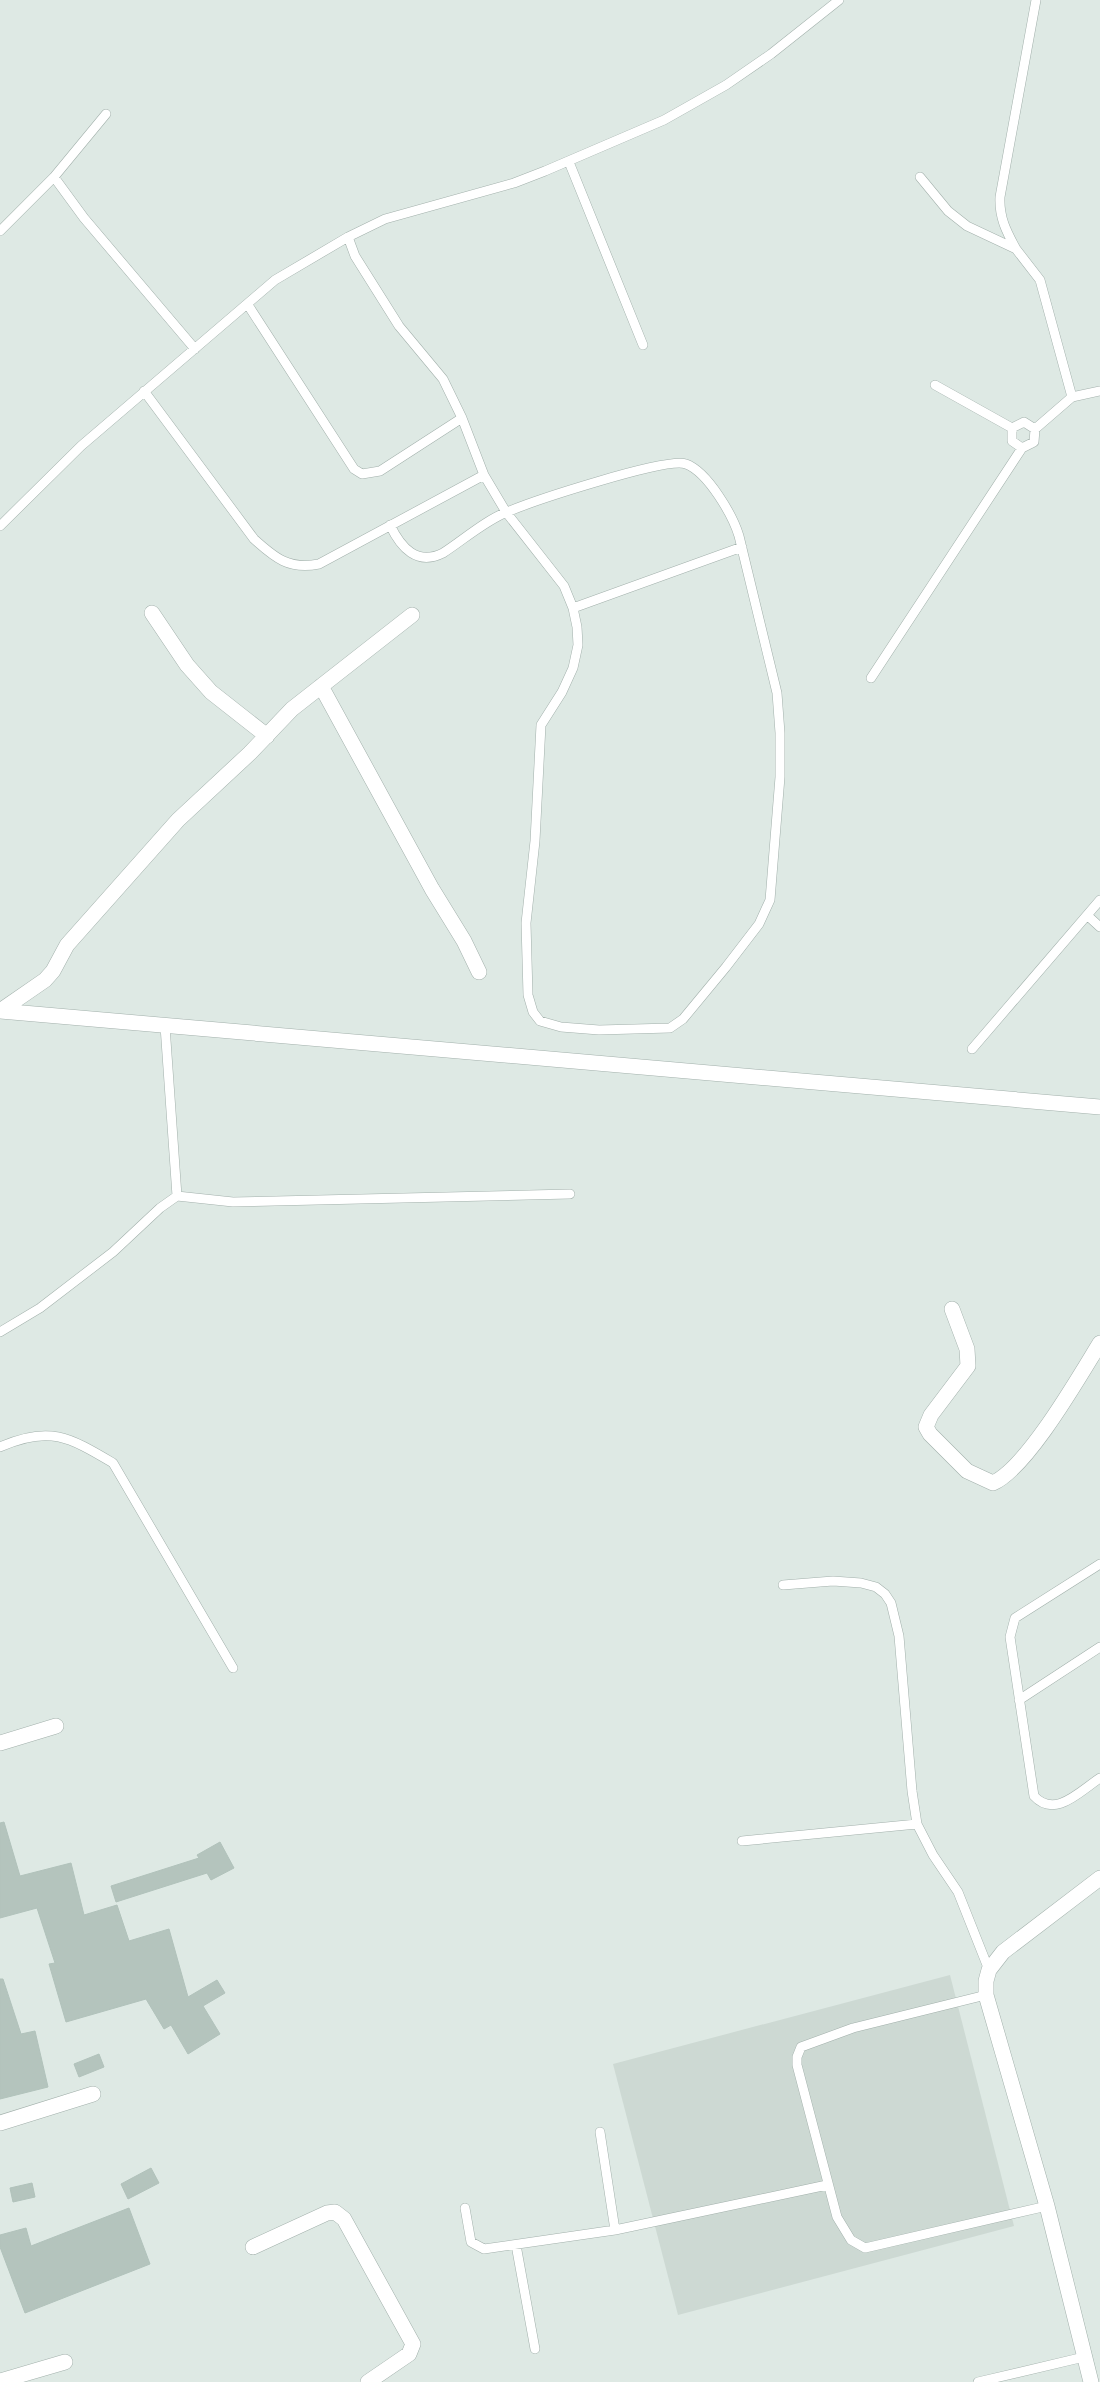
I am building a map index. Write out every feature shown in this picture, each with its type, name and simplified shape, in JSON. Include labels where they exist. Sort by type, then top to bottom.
[{"type":"street","points":[[152,613],[187,665],[212,692],[267,736]]},
{"type":"street","points":[[0,1011],[45,980],[53,971],[67,945],[178,820],[267,736],[292,709],[412,615]]},
{"type":"street","points":[[320,686],[428,882],[464,941],[479,972]]},
{"type":"street","points":[[0,1011],[1100,1107]]},
{"type":"street","points":[[952,1308],[967,1349],[968,1366],[930,1415],[926,1426],[930,1434],[967,1471],[993,1483],[1008,1473],[1041,1435],[1100,1343]]},
{"type":"street","points":[[0,1743],[56,1726]]},
{"type":"street","points":[[1091,2382],[1047,2206],[986,1995],[986,1981],[989,1970],[1003,1952],[1100,1878]]},
{"type":"street","points":[[0,2123],[93,2094]]},
{"type":"street","points":[[253,2247],[327,2213],[335,2212],[344,2219],[413,2344],[409,2354],[368,2382]]},
{"type":"street","points":[[0,2381],[65,2362]]},
{"type":"lane","points":[[0,526],[81,446],[275,280],[348,237],[386,219],[514,183],[569,162],[664,120],[726,85],[771,54],[839,0]]},
{"type":"lane","points":[[1036,0],[1000,197],[1000,211],[1005,229],[1016,249],[1040,280],[1072,397]]},
{"type":"lane","points":[[0,231],[54,177],[106,114]]},
{"type":"lane","points":[[569,162],[644,344]]},
{"type":"lane","points":[[54,177],[79,211],[194,349]]},
{"type":"lane","points":[[920,177],[948,211],[967,226],[1016,249]]},
{"type":"lane","points":[[348,237],[355,256],[368,279],[399,326],[442,378],[462,418],[484,475],[506,512],[564,586],[574,608],[578,627],[578,645],[573,668],[562,692],[541,725],[535,841],[526,923],[528,994],[533,1012],[540,1022],[550,1025],[599,1030],[670,1028],[683,1019],[741,948],[759,924],[770,900],[780,778],[780,725],[777,693],[736,526],[718,495],[703,476],[687,464],[672,463],[644,468],[506,512],[443,553],[428,558],[416,556],[406,550],[390,525]]},
{"type":"lane","points":[[248,305],[354,469],[362,474],[380,470],[462,418]]},
{"type":"lane","points":[[935,385],[1012,428]]},
{"type":"lane","points":[[144,391],[254,539],[276,558],[294,566],[319,564],[484,475]]},
{"type":"lane","points":[[871,678],[1022,448],[1034,442],[1035,429],[1072,397],[1100,391]]},
{"type":"lane","points":[[1012,428],[1024,422],[1035,429]]},
{"type":"lane","points":[[1012,428],[1012,441],[1022,448]]},
{"type":"lane","points":[[574,608],[742,547]]},
{"type":"lane","points":[[972,1049],[1100,900]]},
{"type":"lane","points":[[1088,916],[1100,927]]},
{"type":"lane","points":[[165,1026],[178,1196]]},
{"type":"lane","points":[[0,1332],[40,1308],[113,1252],[160,1208],[178,1196],[233,1202],[570,1194]]},
{"type":"lane","points":[[0,1446],[22,1437],[53,1434],[87,1447],[112,1463],[233,1668]]},
{"type":"lane","points":[[1100,1564],[1015,1618],[1010,1637],[1034,1796],[1047,1806],[1063,1803],[1100,1778]]},
{"type":"lane","points":[[783,1585],[833,1581],[861,1583],[876,1587],[885,1594],[890,1603],[899,1636],[912,1791],[917,1824],[933,1855],[958,1892],[989,1970]]},
{"type":"lane","points":[[1019,1700],[1100,1647]]},
{"type":"lane","points":[[742,1841],[917,1824]]},
{"type":"lane","points":[[986,1995],[852,2028],[802,2048],[797,2057],[798,2065],[827,2185],[837,2217],[851,2240],[865,2248],[1047,2206]]},
{"type":"lane","points":[[600,2132],[615,2230]]},
{"type":"lane","points":[[465,2208],[471,2242],[477,2247],[484,2249],[615,2230],[827,2185]]},
{"type":"lane","points":[[516,2245],[535,2349]]},
{"type":"lane","points":[[978,2382],[1084,2357]]},
{"type":"shaded area","points":[[950,1975],[1014,2226],[678,2315],[613,2064]]},
{"type":"building","points":[[4,1822],[20,1876],[71,1863],[84,1915],[117,1905],[129,1941],[169,1929],[188,1997],[217,1980],[225,1993],[203,2006],[220,2034],[188,2054],[171,2025],[164,2029],[146,1999],[66,2022],[49,1964],[55,1963],[37,1908],[0,1918],[0,1823]]},
{"type":"building","points":[[220,1842],[234,1868],[211,1880],[207,1873],[116,1902],[111,1886],[199,1858],[197,1855]]},
{"type":"building","points":[[0,1979],[3,1979],[21,2034],[35,2031],[48,2087],[0,2099]]},
{"type":"building","points":[[99,2054],[104,2067],[79,2077],[74,2064]]},
{"type":"building","points":[[151,2168],[159,2183],[128,2199],[121,2184]]},
{"type":"building","points":[[32,2183],[35,2197],[13,2202],[10,2188]]},
{"type":"building","points":[[129,2208],[150,2264],[25,2313],[0,2247],[0,2235],[26,2228],[31,2246]]}]
